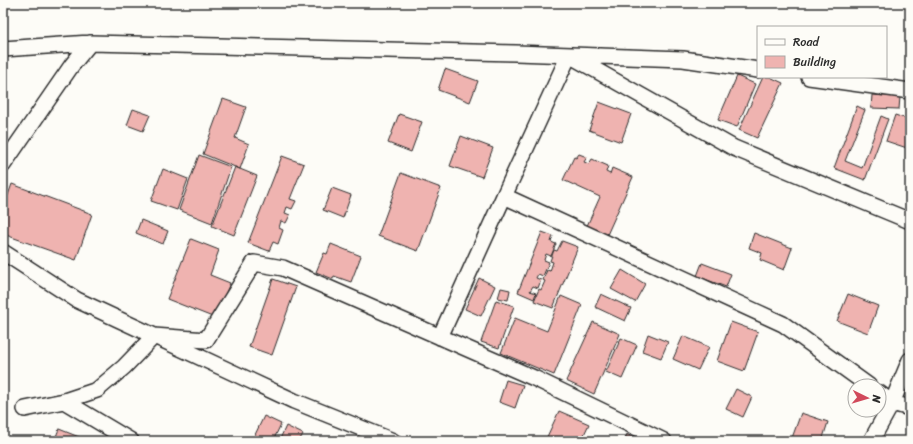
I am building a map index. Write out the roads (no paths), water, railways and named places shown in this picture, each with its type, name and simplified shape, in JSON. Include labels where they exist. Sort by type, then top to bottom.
[{"type":"street","points":[[3,164],[72,65],[90,43]]},
{"type":"street","points":[[3,49],[90,43],[569,55],[683,59],[757,70]]},
{"type":"street","points":[[440,336],[569,55]]},
{"type":"street","points":[[569,55],[734,148],[910,221]]},
{"type":"street","points":[[816,78],[910,91]]},
{"type":"street","points":[[504,196],[783,324],[858,378]]},
{"type":"street","points":[[3,252],[77,300],[294,401],[393,441]]},
{"type":"street","points":[[154,336],[206,340],[254,263],[283,268],[534,378],[664,441]]},
{"type":"street","points":[[25,408],[64,401],[97,390],[124,367],[154,336]]},
{"type":"street","points":[[871,441],[892,403],[910,360]]},
{"type":"street","points":[[887,399],[892,403],[910,408]]},
{"type":"street","points":[[64,401],[131,441]]}]
